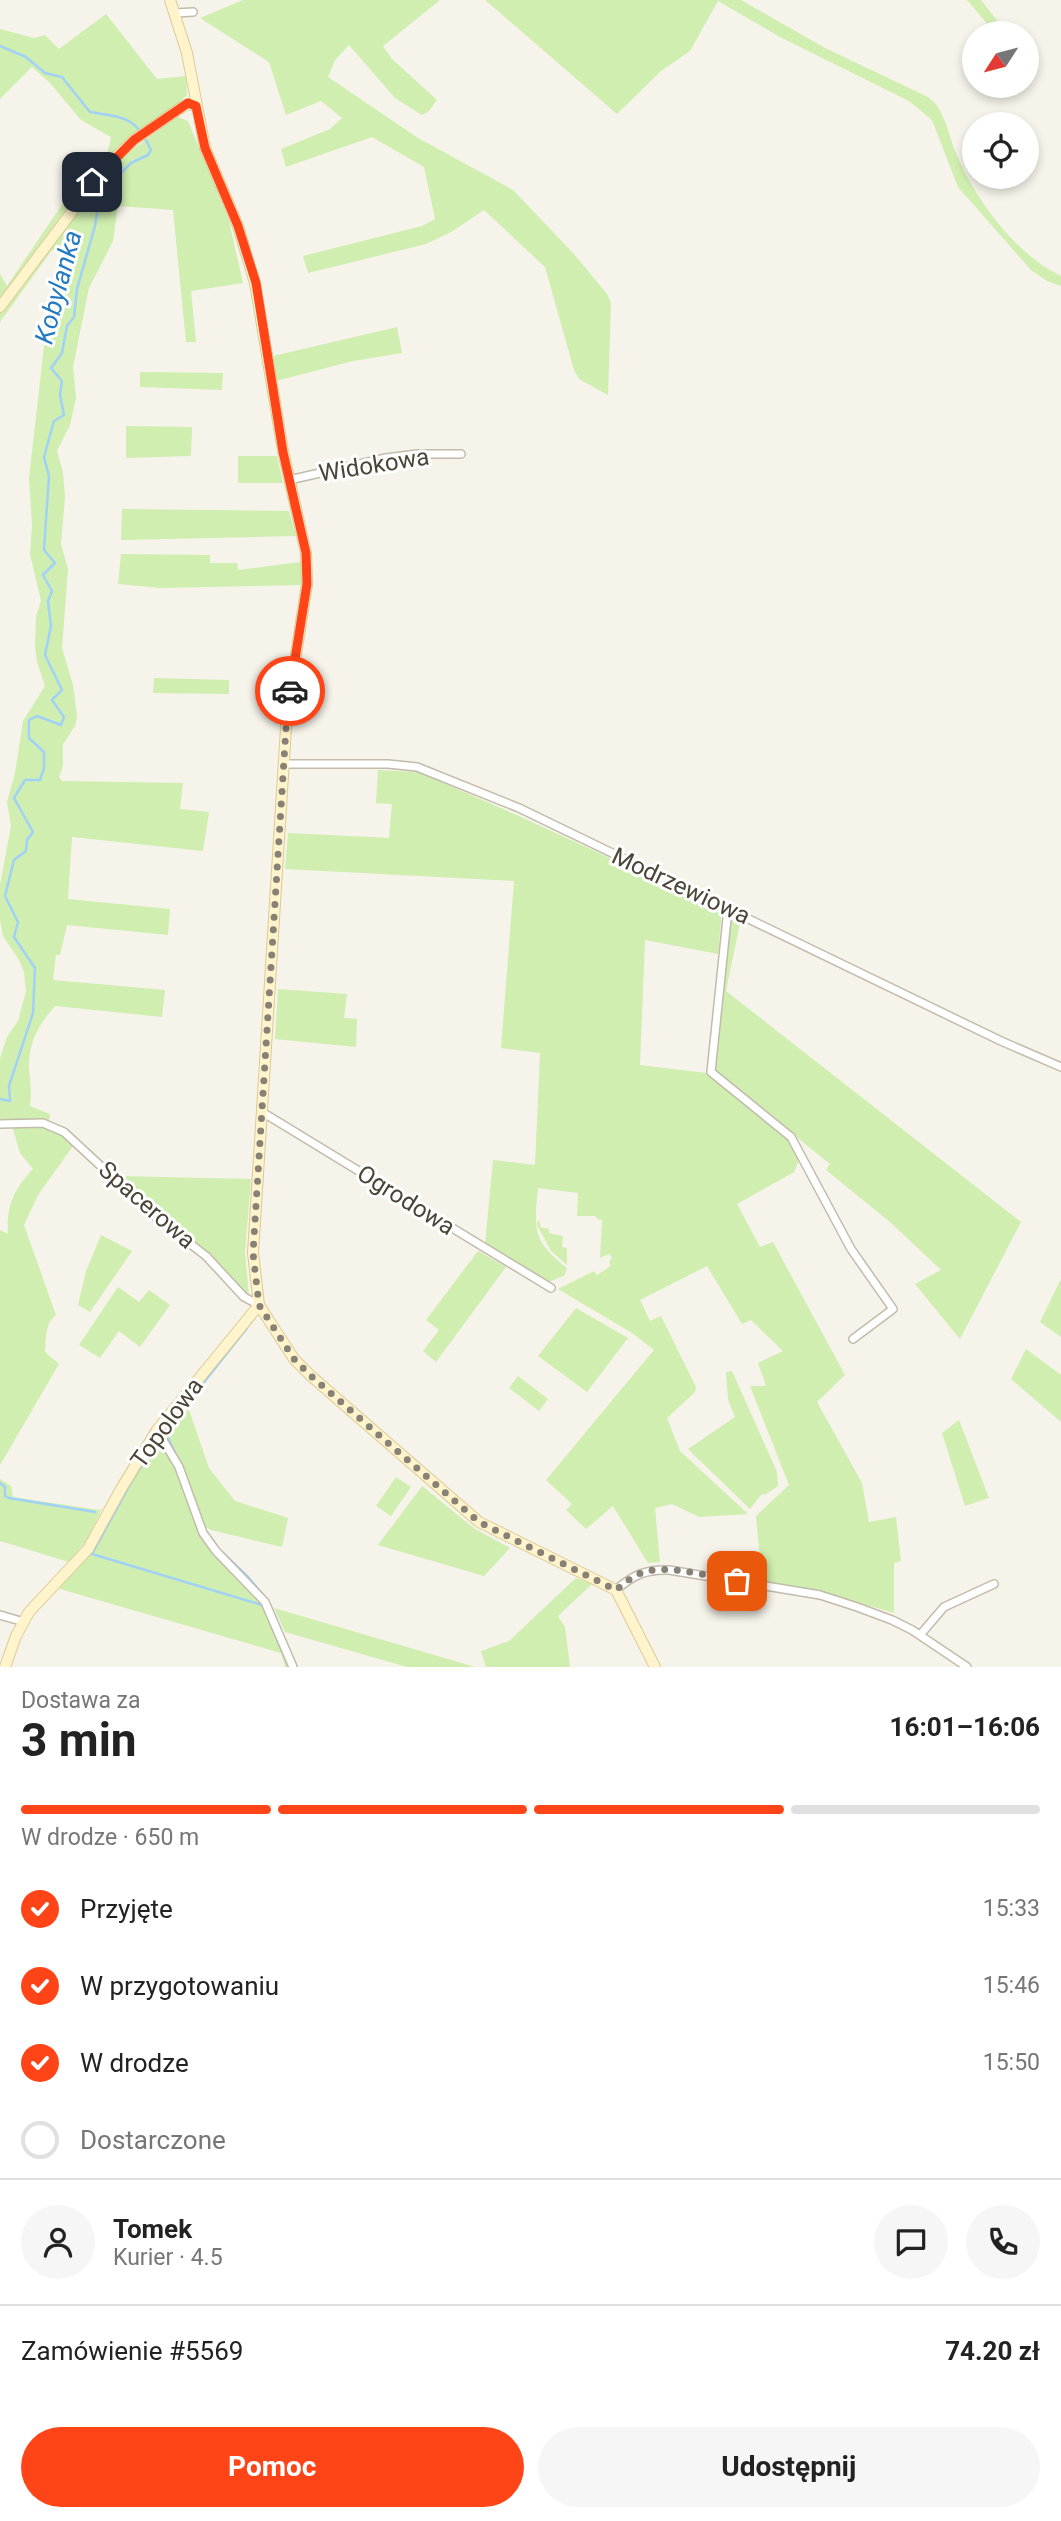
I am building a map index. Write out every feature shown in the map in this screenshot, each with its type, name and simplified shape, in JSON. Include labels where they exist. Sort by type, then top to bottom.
[{"type":"street","points":[[170,0],[187,53],[205,148],[238,226],[256,283],[289,480],[308,564],[287,712],[253,1253],[259,1305],[294,1359],[311,1376],[479,1522],[616,1590],[655,1667]]},
{"type":"street","points":[[175,13],[193,12]]},
{"type":"street","points":[[0,307],[92,182],[134,140],[188,103],[196,106]]},
{"type":"street","name":"Widokowa","points":[[289,480],[386,458],[417,454],[461,454]]},
{"type":"street","name":"Modrzewiowa","points":[[285,764],[388,764],[417,767],[508,803],[1001,1041],[1061,1067]]},
{"type":"street","points":[[728,909],[711,1072],[792,1137],[851,1249],[893,1309],[853,1339]]},
{"type":"street","name":"Ogrodowa","points":[[262,1112],[551,1288]]},
{"type":"street","name":"Spacerowa","points":[[0,1124],[43,1123],[64,1132],[158,1219],[206,1256],[244,1297],[259,1305]]},
{"type":"street","name":"Topolowa","points":[[5,1667],[16,1636],[29,1612],[88,1549],[157,1430],[259,1305]]},
{"type":"street","points":[[157,1430],[179,1467],[208,1541],[265,1602],[293,1667]]},
{"type":"street","points":[[616,1590],[640,1572],[652,1569],[820,1595],[892,1620],[920,1635],[967,1667]]},
{"type":"street","points":[[920,1635],[944,1607],[994,1584]]},
{"type":"street","points":[[0,1615],[23,1622]]},
{"type":"green space","points":[[243,0],[440,0],[383,46],[392,59],[437,100],[428,112],[422,115],[395,98],[349,45],[335,60],[328,77],[418,138],[513,190],[574,254],[607,294],[611,303],[608,395],[579,379],[574,370],[545,267],[484,210],[451,232],[426,244],[308,273],[303,256],[422,226],[435,219],[424,167],[372,137],[286,167],[281,149],[330,129],[342,118],[321,101],[286,115],[269,62],[200,18]]},
{"type":"green space","points":[[485,0],[741,0],[825,48],[928,97],[935,103],[962,165],[962,189],[975,189],[998,224],[1013,240],[1044,267],[1061,276],[1061,286],[1047,281],[1031,270],[958,187],[932,120],[909,101],[780,37],[718,1],[690,51],[661,71],[617,114]]},
{"type":"green space","points":[[967,0],[981,0],[998,21],[985,21]]},
{"type":"green space","points":[[106,14],[157,79],[186,76],[187,95],[163,118],[112,153],[90,177],[0,298],[0,274],[7,286],[78,181],[108,151],[111,137],[81,120],[50,83],[32,67],[0,99],[0,29],[34,38],[45,35],[59,49]]},
{"type":"green space","points":[[177,117],[188,121],[229,221],[243,283],[191,291],[196,342],[186,342],[173,210],[118,206],[113,241],[89,288],[73,367],[76,398],[70,425],[57,451],[63,473],[65,497],[61,544],[68,569],[62,648],[73,685],[77,716],[75,726],[63,744],[63,766],[59,777],[62,781],[183,783],[180,809],[209,812],[203,851],[72,837],[68,899],[170,909],[168,935],[67,925],[60,955],[56,955],[53,980],[165,990],[162,1017],[55,1006],[36,1034],[29,1058],[30,1106],[50,1114],[49,1122],[17,1119],[0,1121],[0,1058],[7,1037],[18,1021],[26,991],[24,972],[3,936],[0,920],[0,885],[11,826],[7,802],[15,773],[23,721],[45,686],[35,648],[36,616],[41,601],[30,554],[32,525],[29,478],[44,346],[65,279],[67,259],[60,251],[52,250],[0,322],[0,310],[107,169]]},
{"type":"green space","points":[[397,327],[402,353],[353,361],[276,381],[273,356]]},
{"type":"green space","points":[[140,372],[223,373],[222,390],[140,387]]},
{"type":"green space","points":[[126,426],[192,427],[191,456],[126,458]]},
{"type":"green space","points":[[238,456],[277,456],[283,483],[238,483]]},
{"type":"green space","points":[[122,509],[289,511],[296,536],[121,540]]},
{"type":"green space","points":[[121,554],[210,555],[210,563],[237,563],[238,570],[301,562],[301,585],[160,588],[118,584]]},
{"type":"green space","points":[[154,678],[229,680],[229,694],[153,693]]},
{"type":"green space","points":[[378,770],[418,772],[722,910],[718,954],[645,940],[640,1065],[707,1073],[786,1136],[799,1160],[794,1172],[737,1204],[760,1247],[773,1242],[845,1375],[817,1402],[862,1483],[869,1522],[896,1517],[901,1561],[894,1563],[894,1613],[840,1597],[762,1582],[756,1516],[789,1485],[750,1386],[766,1386],[758,1363],[783,1351],[751,1320],[742,1324],[707,1266],[640,1300],[650,1321],[661,1316],[696,1387],[695,1392],[667,1418],[680,1451],[748,1514],[699,1517],[672,1504],[655,1508],[660,1562],[648,1563],[613,1506],[586,1529],[566,1510],[572,1504],[546,1480],[654,1350],[632,1333],[558,1289],[594,1271],[597,1275],[611,1266],[609,1262],[612,1258],[609,1254],[600,1258],[602,1220],[596,1216],[577,1216],[578,1193],[538,1188],[538,1233],[547,1250],[567,1268],[564,1276],[548,1282],[485,1245],[493,1160],[535,1165],[540,1053],[501,1048],[514,881],[285,869],[288,833],[389,838],[392,804],[376,803]]},
{"type":"green space","points":[[736,915],[741,918],[726,991],[1021,1222],[960,1339],[915,1284],[941,1270],[890,1222],[826,1170],[830,1164],[714,1071],[730,925]]},
{"type":"green space","points":[[278,989],[347,994],[344,1018],[357,1019],[356,1047],[275,1039]]},
{"type":"green space","points":[[38,1125],[63,1134],[73,1146],[38,1195],[24,1225],[56,1315],[48,1327],[45,1352],[59,1364],[0,1465],[0,1230],[8,1234],[8,1215],[13,1198],[33,1169],[20,1153],[12,1126]]},
{"type":"green space","points":[[119,1176],[251,1179],[245,1252],[249,1296],[159,1216]]},
{"type":"green space","points":[[537,1221],[540,1222],[540,1227],[549,1229],[549,1233],[563,1236],[562,1247],[567,1248],[567,1265],[551,1251]]},
{"type":"green space","points":[[101,1235],[132,1251],[90,1312],[78,1305],[86,1271]]},
{"type":"green space","points":[[478,1251],[506,1267],[436,1362],[423,1351],[439,1330],[426,1320]]},
{"type":"green space","points":[[1061,1279],[1061,1337],[1040,1322]]},
{"type":"green space","points":[[118,1287],[139,1302],[149,1290],[170,1305],[140,1347],[119,1331],[100,1358],[79,1345]]},
{"type":"green space","points":[[576,1308],[628,1338],[587,1392],[538,1356]]},
{"type":"green space","points":[[1026,1349],[1061,1375],[1061,1422],[1011,1379]]},
{"type":"green space","points":[[732,1371],[777,1472],[778,1486],[761,1495],[750,1509],[688,1449],[735,1417],[728,1400],[726,1372]]},
{"type":"green space","points":[[518,1376],[548,1399],[539,1411],[509,1388]]},
{"type":"green space","points":[[188,1407],[209,1468],[235,1501],[288,1518],[282,1547],[204,1526],[189,1484],[165,1435]]},
{"type":"green space","points":[[959,1420],[989,1498],[965,1506],[942,1433]]},
{"type":"green space","points":[[159,1439],[177,1469],[198,1527],[263,1603],[290,1667],[285,1667],[281,1653],[60,1589],[96,1545],[131,1478]]},
{"type":"green space","points":[[396,1477],[411,1487],[391,1516],[376,1506]]},
{"type":"green space","points":[[0,1479],[11,1486],[13,1497],[99,1510],[102,1508],[88,1538],[69,1562],[0,1541]]},
{"type":"green space","points":[[422,1486],[475,1529],[510,1548],[484,1576],[378,1545]]},
{"type":"green space","points":[[576,1578],[592,1584],[558,1616],[565,1627],[570,1667],[486,1667],[481,1651],[509,1641]]},
{"type":"green space","points":[[274,1608],[475,1667],[407,1667],[285,1632]]},
{"type":"waterway","name":"Kobylanka","points":[[0,46],[26,57],[45,73],[62,77],[90,112],[120,117],[134,124],[151,150],[148,155],[131,163],[100,194],[95,226],[77,289],[74,317],[67,326],[62,353],[51,368],[62,381],[60,395],[64,415],[54,421],[44,457],[49,476],[44,550],[55,563],[43,575],[52,591],[48,601],[51,626],[45,655],[62,690],[52,700],[64,717],[61,725],[37,716],[29,720],[29,738],[44,752],[44,768],[40,780],[25,780],[14,798],[33,832],[27,840],[26,851],[14,860],[5,896],[18,922],[14,937],[35,968],[33,1013],[9,1086],[10,1101],[0,1099]]},
{"type":"waterway","points":[[247,1328],[159,1439],[133,1479],[92,1554],[262,1605],[265,1609]]},
{"type":"waterway","points":[[166,1434],[177,1457]]},
{"type":"waterway","points":[[0,1483],[5,1487],[5,1496],[9,1498],[95,1512]]},
{"type":"waterway","points":[[223,1553],[264,1596]]},
{"type":"waterway","points":[[270,1605],[285,1640]]},
{"type":"waterway","points":[[271,1625],[289,1667]]},
{"type":"way so far","points":[[290,691],[253,1253],[259,1305],[294,1359],[311,1376],[479,1522],[499,1534],[616,1590],[640,1572],[652,1569],[737,1581]]},
{"type":"route","points":[[92,182],[134,140],[188,103],[196,106],[205,148],[238,226],[256,283],[283,452],[308,564],[290,691]]}]
